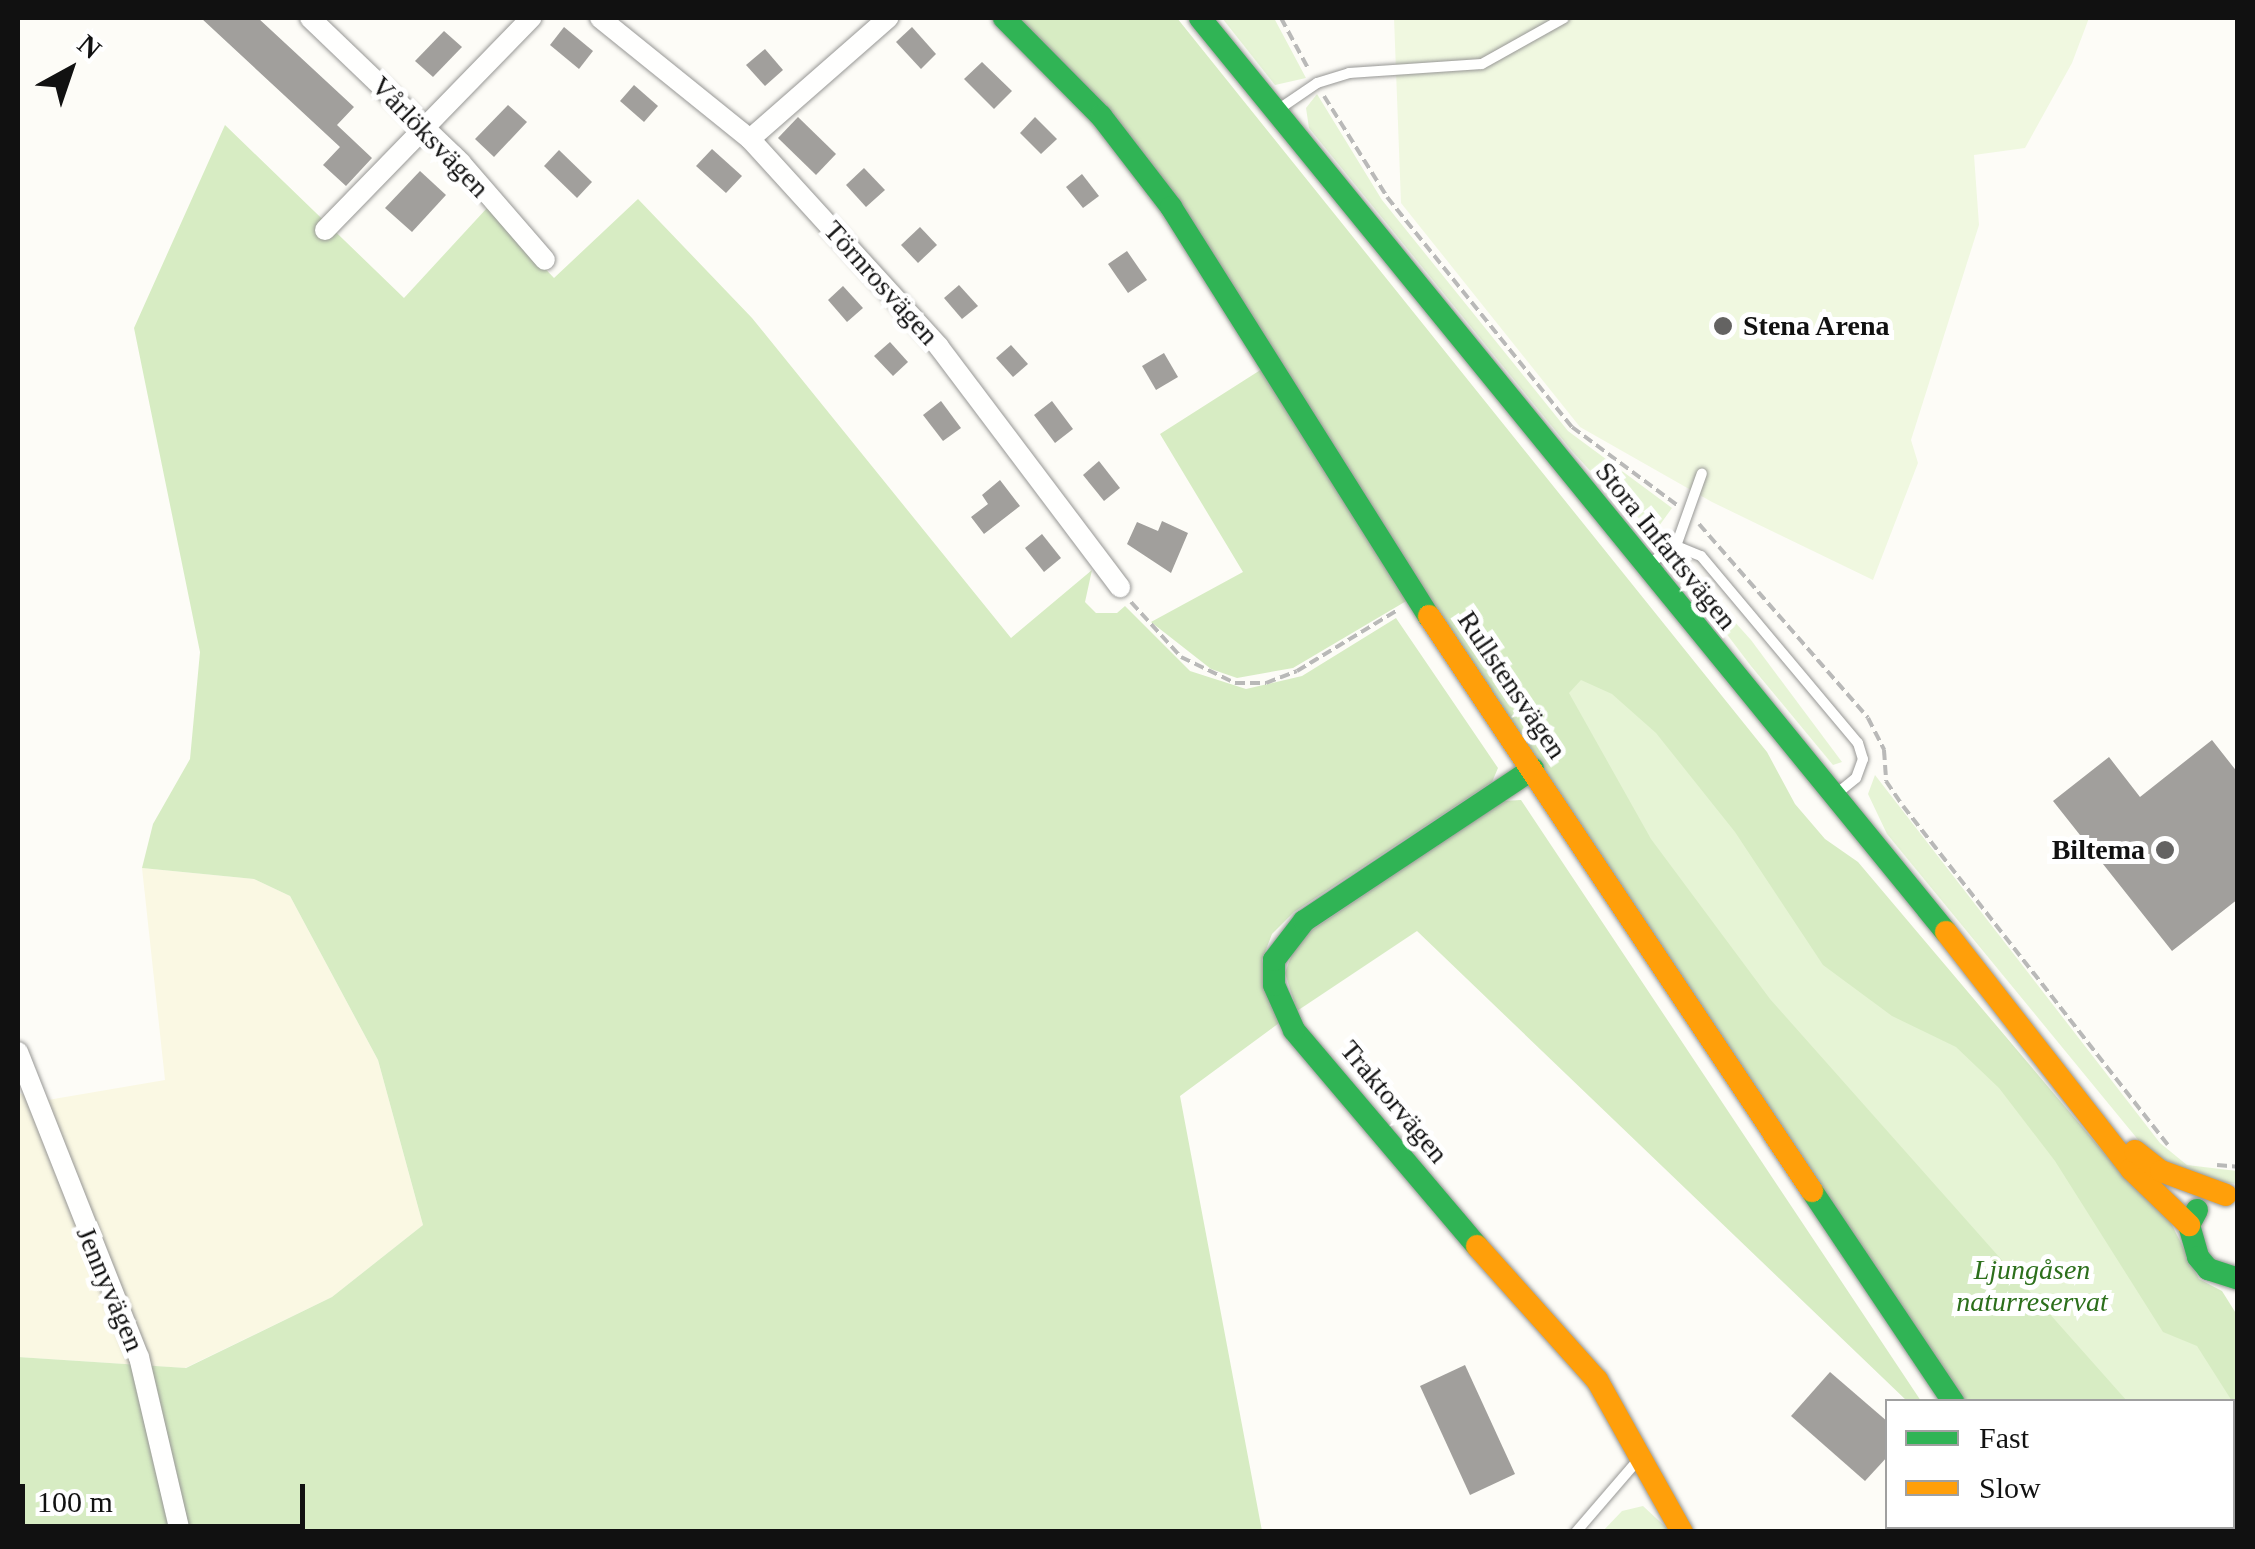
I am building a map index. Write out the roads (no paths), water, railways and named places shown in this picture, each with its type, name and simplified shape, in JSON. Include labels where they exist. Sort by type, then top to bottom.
[{"type":"street","name":"Vårlöksvägen","points":[[310,18],[424,126],[546,260]]},
{"type":"street","points":[[325,230],[532,18]]},
{"type":"street","name":"Törnrosvägen","points":[[600,18],[750,139],[939,347],[1120,587]]},
{"type":"street","points":[[750,139],[888,18]]},
{"type":"street","name":"Rullstensvägen","points":[[1004,18],[1101,116],[1161,194],[1418,598],[1950,1399]]},
{"type":"street","name":"Stora Infartsvägen","points":[[1200,18],[1644,568],[2090,1108],[2131,1169],[2189,1225],[2198,1257],[2230,1278]]},
{"type":"street","name":"Traktorvägen","points":[[1533,769],[1304,921],[1274,960],[1274,985],[1294,1030],[1343,1091],[1597,1380],[1644,1454],[1682,1532]]},
{"type":"street","name":"Jennyvägen","points":[[18,1052],[139,1356],[180,1532]]},
{"type":"street","name":"Stora Infartsvägen","points":[[2090,1108],[2161,1171],[2232,1196]]},
{"type":"street","points":[[2189,1225],[2203,1204],[2232,1196]]},
{"type":"street","points":[[2230,1278],[2238,1295]]},
{"type":"lane","points":[[1274,113],[1317,84],[1349,74],[1482,64],[1564,18]]},
{"type":"lane","points":[[1644,568],[1676,546],[1702,474]]},
{"type":"lane","points":[[1676,546],[1700,556],[1726,584],[1858,743],[1862,759],[1856,778],[1834,796]]},
{"type":"lane","points":[[1576,1532],[1644,1454]]},
{"type":"place","name":"Stena Arena","points":[[1723,326]]},
{"type":"place","name":"Biltema","points":[[2165,850]]},
{"type":"park label","name":"Ljungåsen naturreservat","points":[[2032,1286]]}]
